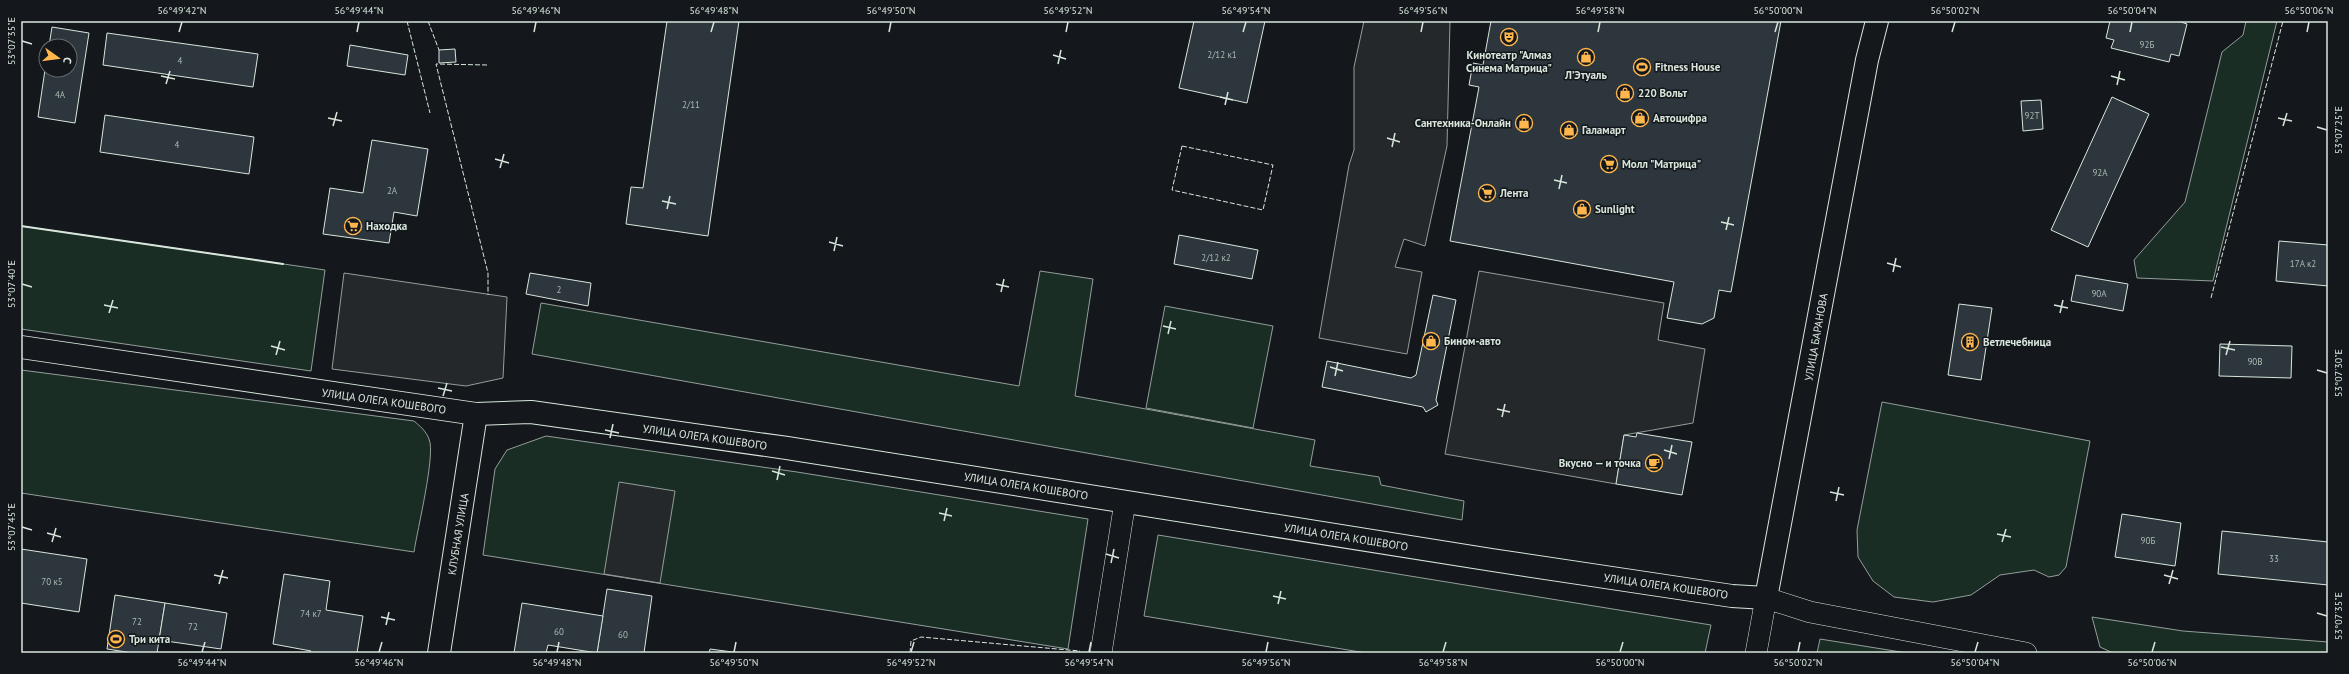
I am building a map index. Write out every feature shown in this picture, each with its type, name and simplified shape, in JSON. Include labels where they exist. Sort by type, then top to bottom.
[{"type":"main road","name":"УЛИЦА БАРАНОВА","points":[[1766,598],[1867,60],[1877,21]]},
{"type":"main road","name":"УЛИЦА ОЛЕГА КОШЕВОГО","points":[[21,347],[476,414],[535,412],[786,448],[1500,561],[1732,596],[1766,598]]},
{"type":"main road","name":"КЛУБНАЯ УЛИЦА","points":[[439,653],[476,414]]},
{"type":"street","points":[[1101,653],[1125,502]]},
{"type":"street","name":"УЛИЦА БАРАНОВА","points":[[1756,653],[1766,598]]},
{"type":"street","name":"УЛИЦА ОЛЕГА КОШЕВОГО","points":[[1766,598],[1810,612],[2026,653]]},
{"type":"green space","points":[[2246,21],[2277,21],[2213,281],[2137,278],[2134,260],[2185,202],[2222,52],[2243,35]]},
{"type":"green space","points":[[21,226],[325,270],[311,371],[21,329]]},
{"type":"green space","points":[[1040,271],[1093,279],[1075,396],[1315,440],[1310,466],[1379,477],[1381,485],[1464,501],[1462,520],[532,354],[541,303],[1019,386]]},
{"type":"green space","points":[[1165,306],[1273,326],[1253,428],[1146,408]]},
{"type":"green space","points":[[21,370],[414,421],[421,427],[429,439],[430,460],[414,552],[21,493]]},
{"type":"green space","points":[[1882,402],[2090,441],[2066,567],[2059,575],[2049,577],[2034,570],[2000,575],[1971,595],[1933,602],[1894,597],[1873,581],[1858,557],[1857,530]]},
{"type":"green space","points":[[546,436],[797,472],[1088,519],[1068,649],[483,555],[495,469],[507,450]]},
{"type":"green space","points":[[1158,535],[1711,625],[1705,653],[1366,653],[1144,616]]},
{"type":"green space","points":[[2092,617],[2183,631],[2328,642],[2328,653],[2113,653],[2100,647]]},
{"type":"green space","points":[[1820,639],[1907,653],[1817,653]]},
{"type":"shaded area","points":[[1364,21],[1450,21],[1447,146],[1425,246],[1404,239],[1395,267],[1422,272],[1407,354],[1319,338],[1349,165],[1354,150],[1354,67]]},
{"type":"shaded area","points":[[1479,271],[1664,303],[1658,340],[1705,349],[1693,423],[1624,435],[1616,484],[1445,454]]},
{"type":"shaded area","points":[[344,273],[507,297],[503,378],[466,386],[332,369]]},
{"type":"shaded area","points":[[619,482],[675,491],[660,583],[604,574]]},
{"type":"building","points":[[667,21],[739,21],[708,236],[626,224],[631,187],[643,188]]},
{"type":"building","points":[[1194,21],[1265,21],[1247,103],[1179,88]]},
{"type":"building","name":"Молл \"Матрица\"","points":[[1491,21],[1781,21],[1731,292],[1719,290],[1714,318],[1702,324],[1667,318],[1674,282],[1450,241],[1479,87],[1469,85],[1473,63],[1483,65]]},
{"type":"building","points":[[2110,21],[2178,21],[2187,24],[2179,56],[2171,54],[2169,62],[2111,48],[2114,40],[2106,38]]},
{"type":"building","points":[[52,27],[89,33],[75,123],[38,117],[44,78],[78,78],[78,38],[50,38]]},
{"type":"building","points":[[107,33],[258,54],[253,87],[103,65]]},
{"type":"building","points":[[350,45],[408,55],[405,75],[347,66]]},
{"type":"building","points":[[455,49],[456,62],[439,63],[439,50]]},
{"type":"building","points":[[2112,97],[2149,114],[2088,247],[2051,230]]},
{"type":"building","points":[[2041,100],[2043,129],[2023,131],[2021,101]]},
{"type":"building","points":[[105,115],[254,137],[249,174],[100,152]]},
{"type":"building","points":[[372,140],[428,149],[417,216],[394,212],[389,243],[323,234],[330,188],[363,193]]},
{"type":"building","points":[[1179,235],[1258,250],[1252,279],[1174,264]]},
{"type":"building","points":[[2279,241],[2328,245],[2328,286],[2276,281]]},
{"type":"building","points":[[530,273],[591,283],[588,306],[526,294]]},
{"type":"building","points":[[2076,275],[2128,284],[2123,311],[2071,301]]},
{"type":"building","points":[[1433,295],[1456,300],[1436,400],[1438,405],[1426,412],[1423,407],[1322,387],[1327,361],[1411,378],[1416,375]]},
{"type":"building","name":"Ветлечебница","points":[[1959,304],[1992,308],[1981,380],[1948,375]]},
{"type":"building","points":[[2220,344],[2292,346],[2291,378],[2219,376]]},
{"type":"building","name":"Вкусно — и точка","points":[[1637,433],[1692,442],[1682,495],[1616,484],[1624,435],[1636,437]]},
{"type":"building","points":[[2122,514],[2181,523],[2175,566],[2115,557]]},
{"type":"building","points":[[2222,531],[2328,542],[2328,585],[2218,574]]},
{"type":"building","points":[[21,549],[87,559],[79,612],[21,603]]},
{"type":"building","points":[[284,574],[330,581],[326,610],[363,616],[357,653],[310,653],[311,651],[273,644]]},
{"type":"building","points":[[607,589],[652,596],[644,653],[597,653]]},
{"type":"building","points":[[115,595],[165,603],[157,653],[133,653],[107,649]]},
{"type":"building","points":[[165,603],[227,613],[221,649],[159,640]]},
{"type":"building","points":[[522,603],[603,616],[597,653],[548,645],[546,653],[514,653]]},
{"type":"building","points":[[710,649],[740,653],[709,653]]},
{"type":"fence","points":[[407,21],[430,113]]},
{"type":"fence","points":[[428,21],[439,50]]},
{"type":"fence","points":[[2211,298],[2283,21]]},
{"type":"fence","points":[[487,65],[436,64],[488,273],[488,295]]},
{"type":"fence","points":[[1182,146],[1273,165],[1263,210],[1172,190],[1182,146]]},
{"type":"fence","points":[[910,653],[911,641],[921,637],[1080,651],[1079,653]]},
{"type":"wall","points":[[21,226],[283,264]]},
{"type":"place","name":"Кинотеатр \"Алмаз Синема Матрица\"","points":[[1509,37]]},
{"type":"place","name":"Л’Этуаль","points":[[1586,57]]},
{"type":"place","name":"Fitness House","points":[[1642,67]]},
{"type":"place","name":"220 Вольт","points":[[1625,93]]},
{"type":"place","name":"Автоцифра","points":[[1640,118]]},
{"type":"place","name":"Сантехника-Онлайн","points":[[1524,123]]},
{"type":"place","name":"Галамарт","points":[[1569,130]]},
{"type":"place","name":"Молл \"Матрица\"","points":[[1609,164]]},
{"type":"place","name":"Лента","points":[[1487,193]]},
{"type":"place","name":"Sunlight","points":[[1582,209]]},
{"type":"place","name":"Находка","points":[[353,226]]},
{"type":"place","name":"Бином-авто","points":[[1431,341]]},
{"type":"place","name":"Ветлечебница","points":[[1970,342]]},
{"type":"place","name":"Вкусно — и точка","points":[[1654,463]]},
{"type":"place","name":"Три кита","points":[[116,639]]}]
